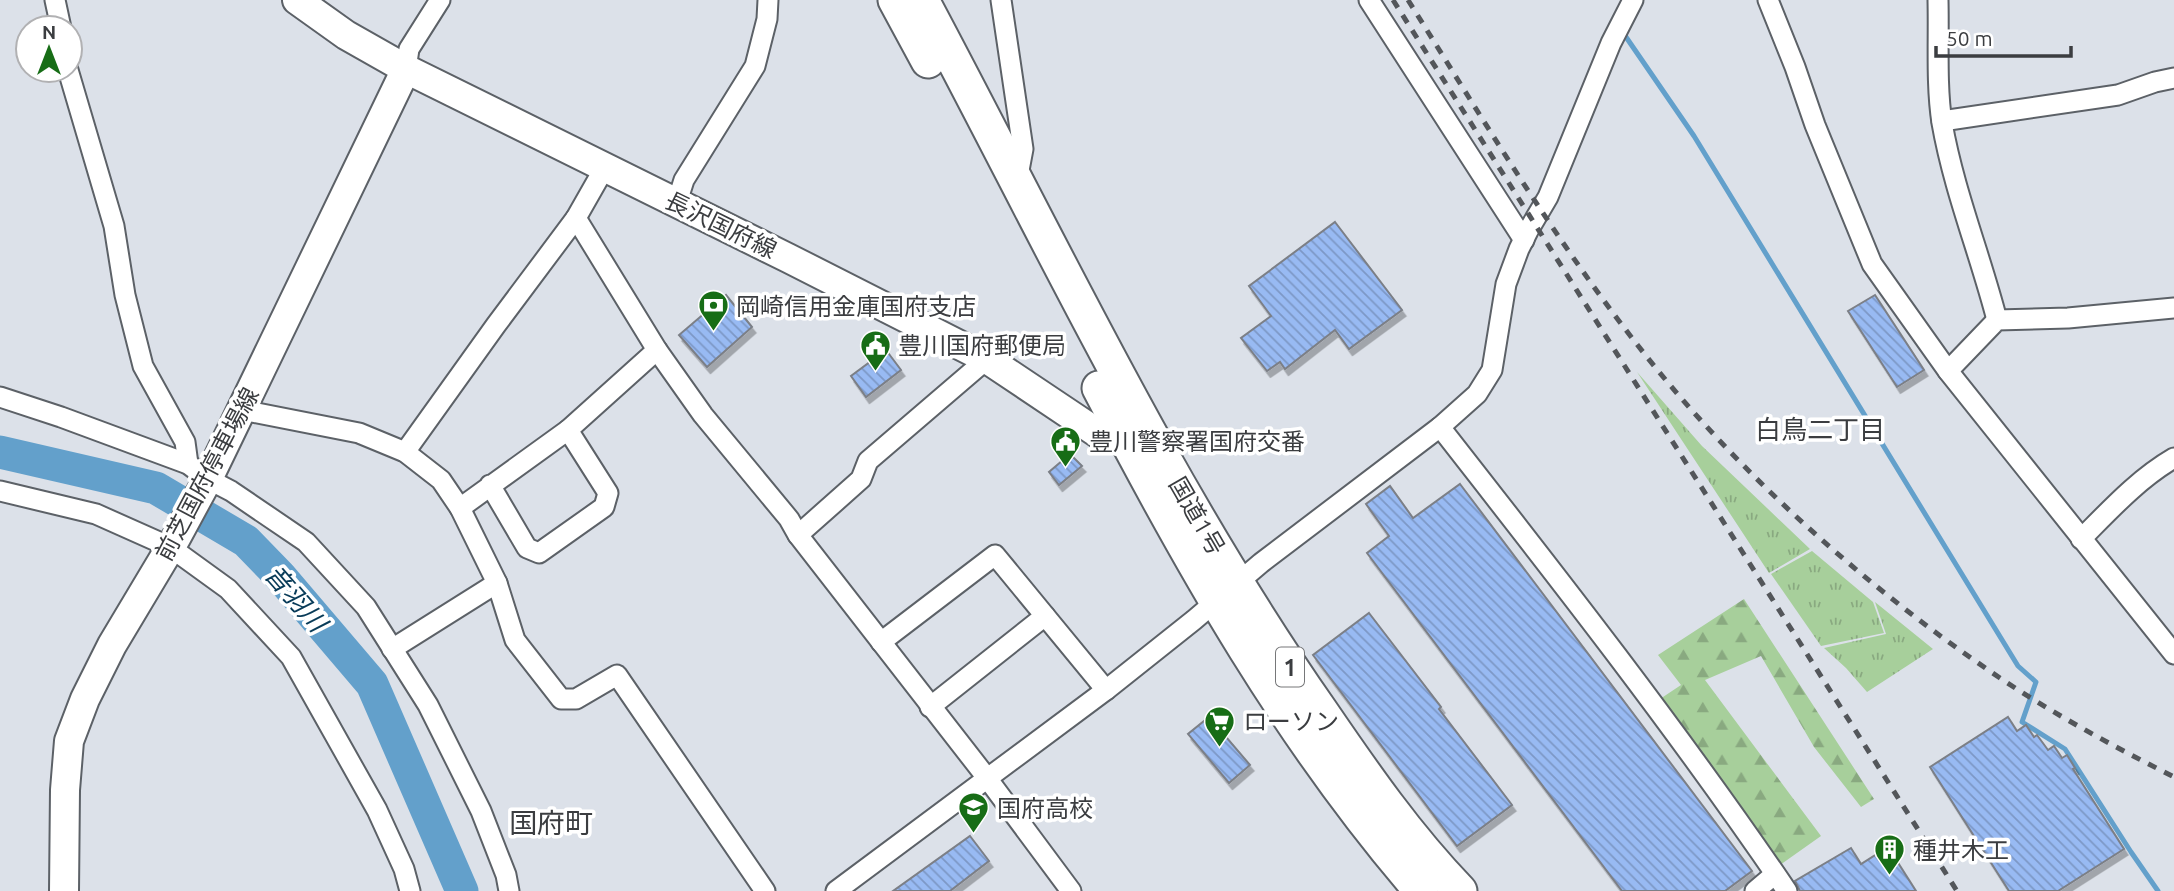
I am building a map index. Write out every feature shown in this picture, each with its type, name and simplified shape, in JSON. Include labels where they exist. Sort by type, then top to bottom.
[{"type":"highway","name":"国道1号","points":[[895,0],[1226,593],[1274,695],[1376,839],[1422,891]]},
{"type":"highway","name":"国道1号","points":[[922,0],[1017,183],[1134,429]]},
{"type":"highway","name":"国道1号","points":[[1226,593],[1299,680],[1377,792],[1434,864],[1460,891]]},
{"type":"main road","name":"長沢国府線","points":[[297,0],[346,35],[406,69],[987,359],[1102,436],[1134,429]]},
{"type":"main road","name":"前芝国府停車場線","points":[[64,891],[65,790],[69,741],[85,699],[112,645],[173,543],[198,471],[242,410],[406,69]]},
{"type":"street","points":[[406,69],[410,50],[440,0]]},
{"type":"street","points":[[677,202],[684,180],[755,66],[767,19],[768,0]]},
{"type":"street","points":[[1001,0],[1023,149],[1017,183]]},
{"type":"street","points":[[1369,0],[1524,240]]},
{"type":"street","points":[[836,891],[1107,690],[1261,563],[1440,427],[1477,394],[1492,370],[1506,284],[1524,240],[1548,197],[1611,43],[1633,0]]},
{"type":"street","points":[[1768,0],[1872,264],[1948,371],[2174,654]]},
{"type":"street","points":[[1938,0],[1942,121],[1963,210],[1997,320]]},
{"type":"street","points":[[1942,121],[2118,94],[2174,78]]},
{"type":"street","points":[[72,84],[114,226],[125,295],[143,366],[198,471]]},
{"type":"street","points":[[405,452],[576,218],[605,167]]},
{"type":"street","points":[[576,218],[657,350],[703,415],[789,519],[798,535],[987,778],[1071,891]]},
{"type":"street","points":[[1948,371],[1997,320],[2068,318],[2174,308]]},
{"type":"street","points":[[460,508],[568,430],[657,350]]},
{"type":"street","points":[[798,535],[861,480],[868,461],[987,359]]},
{"type":"street","points":[[0,397],[61,417],[198,471],[306,542],[366,607],[428,705],[481,811],[506,875],[509,891]]},
{"type":"street","points":[[242,410],[359,433],[405,452],[441,480],[460,508],[497,583],[515,640],[561,699],[576,699],[617,675],[765,891]]},
{"type":"street","points":[[1440,427],[1695,762],[1787,891]]},
{"type":"street","points":[[490,485],[527,548],[539,553],[561,538],[604,507],[608,493],[568,430]]},
{"type":"street","points":[[2081,539],[2124,496],[2155,469],[2174,458]]},
{"type":"street","points":[[0,491],[96,514],[173,543],[228,589],[291,657],[377,810],[404,869],[410,891]]},
{"type":"street","points":[[881,642],[995,555],[1107,690]]},
{"type":"street","points":[[392,649],[497,583]]},
{"type":"street","points":[[930,707],[1045,616]]},
{"type":"street","points":[[1755,891],[1775,874]]},
{"type":"green space","points":[[1637,372],[1702,446],[1810,549],[1769,573]]},
{"type":"green space","points":[[1812,551],[1873,602],[1884,633],[1821,646],[1771,574]]},
{"type":"green space","points":[[1744,599],[1874,799],[1861,807],[1814,747],[1761,656],[1705,680],[1821,836],[1780,865],[1733,797],[1657,701],[1681,685],[1658,655]]},
{"type":"green space","points":[[1875,602],[1933,649],[1867,692],[1824,648],[1886,634]]},
{"type":"building","points":[[1335,222],[1402,310],[1349,349],[1335,330],[1285,369],[1280,362],[1267,371],[1241,338],[1271,316],[1249,286]]},
{"type":"building","points":[[726,295],[752,327],[707,367],[679,335]]},
{"type":"building","points":[[1875,295],[1924,370],[1897,387],[1848,311]]},
{"type":"building","points":[[886,350],[901,370],[866,397],[851,376]]},
{"type":"building","points":[[1070,454],[1082,466],[1059,485],[1049,472]]},
{"type":"building","points":[[1460,484],[1752,871],[1725,891],[1622,891],[1367,553],[1389,536],[1366,504],[1390,486],[1413,518]]},
{"type":"building","points":[[1369,613],[1512,805],[1457,846],[1313,655]]},
{"type":"building","points":[[1209,717],[1250,765],[1229,783],[1188,734]]},
{"type":"building","points":[[2008,717],[2017,731],[2026,725],[2048,750],[2054,746],[2062,758],[2067,755],[2075,768],[2073,769],[2124,849],[2058,891],[2009,891],[1930,767]]},
{"type":"building","points":[[970,836],[989,861],[950,891],[893,891]]},
{"type":"building","points":[[1888,847],[1916,891],[1800,891],[1795,881],[1851,848],[1861,864]]},
{"type":"waterway","points":[[1626,37],[1694,136],[2018,666],[2036,682],[2022,722],[2065,749],[2158,891]]},
{"type":"waterway","name":"音羽川","points":[[0,452],[156,488],[246,541],[280,576],[372,684],[462,891]]},
{"type":"railway","points":[[1393,0],[1957,891]]},
{"type":"railway","points":[[1408,0],[1521,179],[1611,310],[1681,398],[1764,486],[1855,568],[1951,644],[2042,705],[2174,777]]},
{"type":"place","name":"岡崎信用金庫国府支店","points":[[713,333]]},
{"type":"place","name":"豊川国府郵便局","points":[[875,372]]},
{"type":"place","name":"豊川警察署国府交番","points":[[1066,468]]},
{"type":"place","name":"ローソン","points":[[1220,748]]},
{"type":"place","name":"国府高校","points":[[974,835]]},
{"type":"place","name":"種井木工","points":[[1890,877]]},
{"type":"district","name":"白鳥二丁目","points":[[1820,429]]},
{"type":"district","name":"国府町","points":[[551,822]]}]
